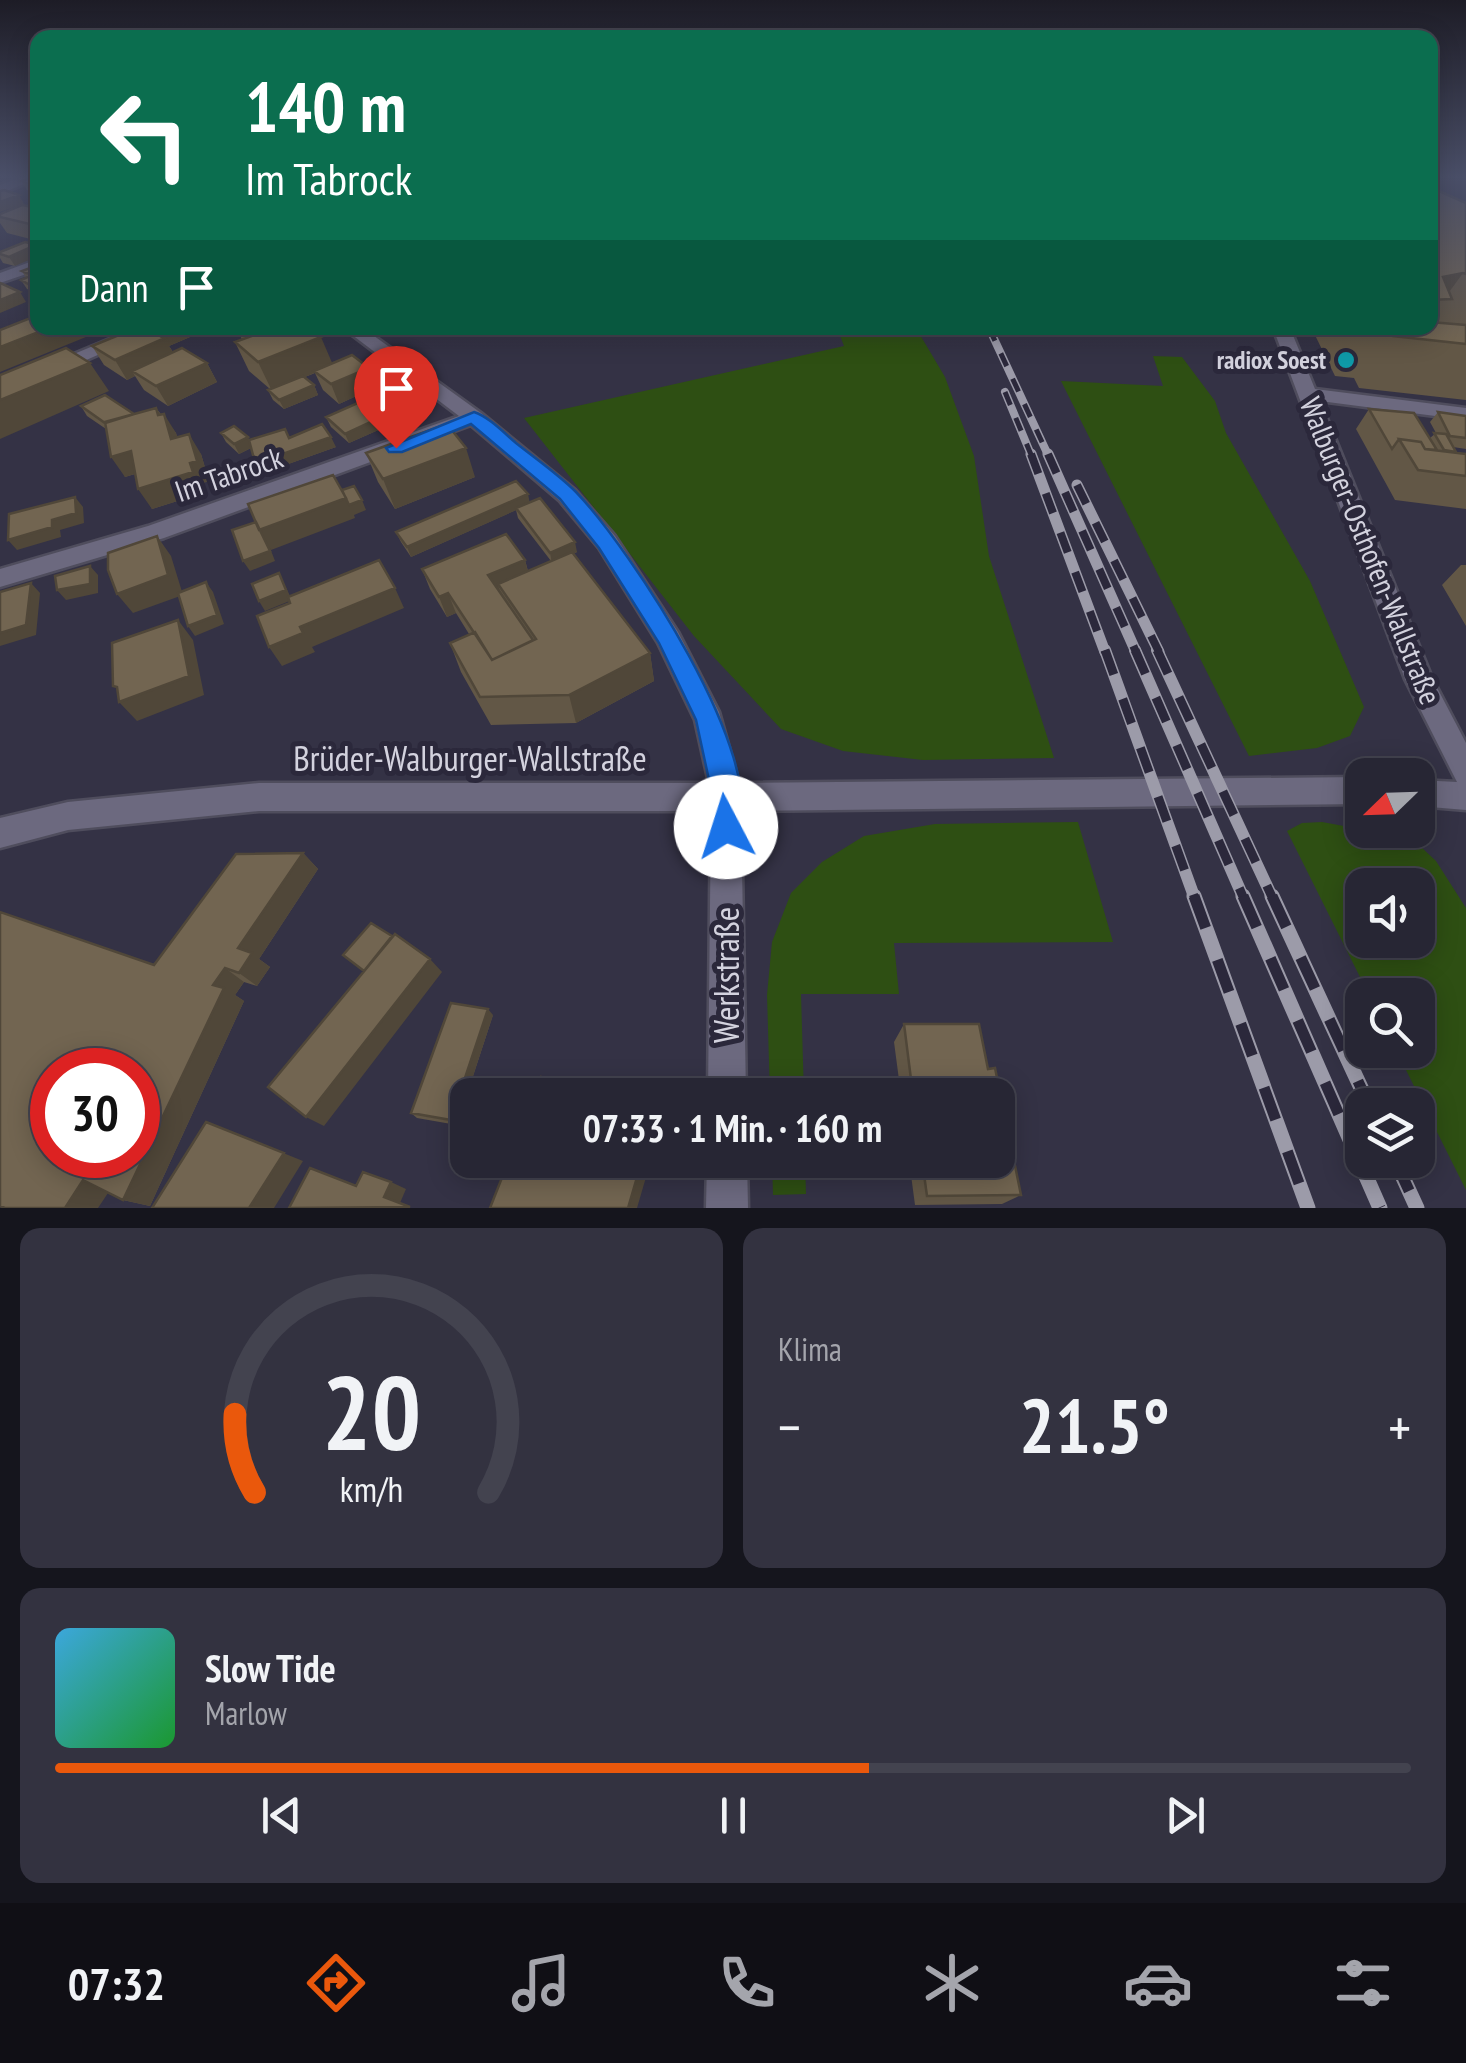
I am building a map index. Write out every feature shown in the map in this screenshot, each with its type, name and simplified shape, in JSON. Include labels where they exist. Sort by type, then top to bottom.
[{"type":"street","points":[[0,278],[30,267]]},
{"type":"street","points":[[0,392],[134,335]]},
{"type":"street","name":"Werkstraße","points":[[362,335],[474,417],[567,495],[606,542],[669,639],[709,720],[726,794],[727,1078]]},
{"type":"street","name":"Walburger-Osthofen-Wallstraße","points":[[1284,335],[1413,663],[1466,772]]},
{"type":"street","points":[[1307,394],[1466,414]]},
{"type":"street","name":"Im Tabrock","points":[[0,578],[156,532],[474,417]]},
{"type":"street","name":"Brüder-Walburger-Wallstraße","points":[[0,833],[68,816],[260,797],[513,799],[1345,791]]},
{"type":"street","points":[[1435,794],[1466,796]]},
{"type":"street","points":[[727,1178],[727,1208]]},
{"type":"green space","points":[[840,335],[920,335],[945,377],[974,456],[989,556],[1054,758],[923,760],[843,751],[781,729],[694,636],[524,418],[844,346]]},
{"type":"green space","points":[[1153,356],[1182,357],[1215,401],[1226,433],[1310,581],[1364,707],[1350,736],[1317,748],[1249,756],[1061,381],[1163,386]]},
{"type":"green space","points":[[1078,822],[1113,942],[894,943],[899,994],[801,994],[803,1078],[769,1078],[767,995],[772,942],[791,893],[822,862],[864,836],[935,824]]},
{"type":"green space","points":[[1322,822],[1345,826],[1345,848],[1422,848],[1436,861],[1466,908],[1466,1190],[1435,1128],[1435,1088],[1415,1088],[1405,1068],[1435,1068],[1435,978],[1360,978],[1350,958],[1435,958],[1435,868],[1345,868],[1345,947],[1287,831],[1302,823]]},
{"type":"green space","points":[[773,1178],[806,1178],[806,1194],[773,1195]]},
{"type":"building","points":[[1438,234],[1466,234],[1466,274],[1443,277],[1452,299],[1438,300]]},
{"type":"building","points":[[30,243],[30,248],[9,257],[0,252]]},
{"type":"building","points":[[0,283],[20,292],[0,300]]},
{"type":"building","points":[[30,318],[31,335],[0,347],[0,330]]},
{"type":"building","points":[[1438,323],[1466,325],[1466,344],[1393,336],[1438,335]]},
{"type":"building","points":[[119,335],[165,338],[115,360],[92,346]]},
{"type":"building","points":[[254,335],[321,337],[258,362],[235,342]]},
{"type":"building","points":[[66,348],[90,363],[0,400],[0,375]]},
{"type":"building","points":[[182,348],[207,363],[156,386],[132,371]]},
{"type":"building","points":[[352,355],[369,368],[331,384],[314,371]]},
{"type":"building","points":[[303,376],[314,385],[279,400],[268,390]]},
{"type":"building","points":[[105,395],[134,414],[105,423],[81,406]]},
{"type":"building","points":[[369,398],[388,414],[345,434],[326,417]]},
{"type":"building","points":[[156,408],[158,415],[164,414],[171,439],[189,434],[197,461],[190,463],[193,472],[138,489],[131,451],[111,457],[105,422]]},
{"type":"building","points":[[1369,409],[1414,413],[1437,450],[1425,449],[1421,442],[1399,439],[1392,449]]},
{"type":"building","points":[[1438,412],[1466,416],[1466,438],[1450,436]]},
{"type":"building","points":[[322,424],[331,437],[257,463],[249,440],[285,429],[289,438]]},
{"type":"building","points":[[447,424],[466,448],[383,479],[366,453]]},
{"type":"building","points":[[234,426],[248,437],[234,444],[221,433]]},
{"type":"building","points":[[1434,433],[1446,434],[1456,452],[1444,450]]},
{"type":"building","points":[[1399,439],[1421,442],[1425,449],[1466,454],[1466,476],[1418,470]]},
{"type":"building","points":[[333,475],[346,498],[259,530],[248,504]]},
{"type":"building","points":[[516,481],[528,494],[407,547],[396,532]]},
{"type":"building","points":[[354,486],[362,500],[349,505],[342,490]]},
{"type":"building","points":[[75,497],[76,513],[52,520],[52,527],[8,540],[9,514]]},
{"type":"building","points":[[540,498],[575,542],[550,553],[516,508]]},
{"type":"building","points":[[256,522],[270,551],[243,561],[232,530]]},
{"type":"building","points":[[506,534],[525,560],[488,575],[533,640],[492,660],[448,593],[439,597],[422,569]]},
{"type":"building","points":[[157,536],[168,575],[117,594],[108,570],[108,553]]},
{"type":"building","points":[[572,552],[650,653],[569,695],[480,697],[450,643],[475,632],[492,660],[536,639],[498,584]]},
{"type":"building","points":[[379,560],[395,588],[300,627],[303,633],[269,647],[257,616],[290,603],[288,597]]},
{"type":"building","points":[[90,566],[90,584],[57,590],[55,576]]},
{"type":"building","points":[[279,573],[286,590],[259,601],[252,584]]},
{"type":"building","points":[[206,582],[217,615],[188,626],[178,593]]},
{"type":"building","points":[[31,583],[26,625],[0,633],[0,592]]},
{"type":"building","points":[[178,620],[189,676],[119,702],[117,687],[113,686],[112,643]]},
{"type":"building","points":[[303,853],[238,948],[252,953],[239,973],[225,968],[213,985],[224,988],[160,1122],[160,1048],[30,1048],[30,1178],[133,1178],[123,1200],[83,1180],[65,1208],[0,1206],[0,912],[154,965],[236,854]]},
{"type":"building","points":[[371,923],[392,936],[364,971],[343,955]]},
{"type":"building","points":[[395,934],[430,959],[306,1117],[268,1087]]},
{"type":"building","points":[[451,1003],[488,1009],[465,1078],[450,1078],[450,1120],[411,1113]]},
{"type":"building","points":[[904,1024],[979,1024],[988,1069],[995,1068],[997,1078],[911,1078]]},
{"type":"building","points":[[206,1122],[284,1153],[249,1208],[152,1208]]},
{"type":"building","points":[[1015,1166],[1021,1195],[927,1196],[924,1178],[1015,1178]]},
{"type":"building","points":[[310,1168],[356,1186],[363,1172],[391,1182],[384,1197],[410,1207],[289,1208]]},
{"type":"building","points":[[502,1178],[637,1178],[628,1208],[490,1208]]},
{"type":"railway","points":[[992,335],[1049,457]]},
{"type":"railway","points":[[1005,392],[1032,457]]},
{"type":"railway","points":[[1031,454],[1105,652]]},
{"type":"railway","points":[[1048,454],[1136,652]]},
{"type":"railway","points":[[1077,485],[1159,652]]},
{"type":"railway","points":[[1105,650],[1195,899]]},
{"type":"railway","points":[[1135,650],[1244,899]]},
{"type":"railway","points":[[1157,650],[1273,899]]},
{"type":"railway","points":[[1194,896],[1308,1208]]},
{"type":"railway","points":[[1243,896],[1380,1208]]},
{"type":"railway","points":[[1272,896],[1361,1088]]},
{"type":"railway","points":[[1403,1178],[1417,1208]]},
{"type":"place","name":"radiox Soest","points":[[1346,360]]},
{"type":"route","points":[[396,448],[474,417],[567,495],[606,542],[669,639],[709,720],[726,794],[726,827]]}]
